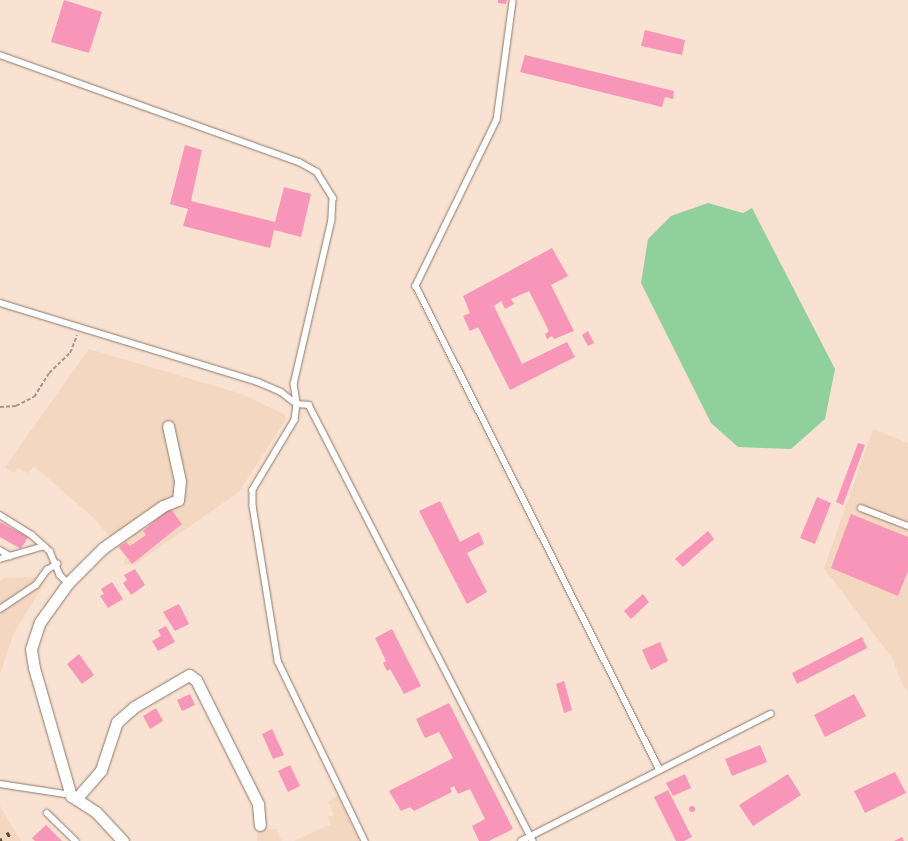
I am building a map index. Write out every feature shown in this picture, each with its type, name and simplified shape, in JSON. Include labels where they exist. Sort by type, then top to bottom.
[{"type":"street","points":[[123,841],[96,812],[74,797],[34,668],[31,649],[40,622],[68,583],[103,548],[163,506],[178,500],[180,481],[168,426]]},
{"type":"street","points":[[74,797],[101,770],[118,722],[139,704],[189,675],[196,680],[258,804],[260,825]]},
{"type":"lane","points":[[513,2],[497,120],[416,286],[660,770]]},
{"type":"lane","points":[[0,55],[299,162],[317,172],[333,198],[332,220],[294,384],[297,404],[295,420],[253,490],[253,506],[278,662],[365,841]]},
{"type":"lane","points":[[0,303],[258,382],[281,392],[297,404],[308,405],[531,839]]},
{"type":"lane","points":[[861,508],[908,526]]},
{"type":"lane","points":[[0,515],[32,535],[44,546],[57,564],[60,575],[68,583]]},
{"type":"lane","points":[[0,559],[44,546]]},
{"type":"lane","points":[[0,550],[10,556]]},
{"type":"lane","points":[[0,609],[36,585],[47,570],[57,564]]},
{"type":"lane","points":[[521,841],[531,839],[660,770],[770,714]]},
{"type":"lane","points":[[0,784],[74,797]]},
{"type":"lane","points":[[47,814],[76,841]]},
{"type":"path","points":[[0,407],[16,406],[34,397],[49,373],[70,353],[80,327]]},
{"type":"shaded area","points":[[89,349],[242,394],[284,414],[286,419],[239,492],[134,565],[123,564],[126,558],[96,520],[34,466],[28,473],[18,468],[13,473],[5,467]]},
{"type":"shaded area","points":[[873,429],[908,443],[908,691],[903,686],[892,658],[824,568]]},
{"type":"shaded area","points":[[36,577],[45,582],[13,635],[0,674],[0,581],[3,578]]},
{"type":"shaded area","points":[[338,796],[359,841],[294,841],[331,824],[328,817],[334,814],[328,802]]},
{"type":"shaded area","points":[[0,806],[13,828],[21,841],[0,841]]},
{"type":"shaded area","points":[[264,829],[276,829],[282,841],[257,841],[257,831]]},
{"type":"green space","points":[[708,203],[743,213],[752,208],[835,369],[825,419],[791,449],[738,447],[711,423],[641,283],[648,239],[671,216]]},
{"type":"building","points":[[64,0],[102,12],[89,53],[51,42]]},
{"type":"building","points":[[498,0],[507,0],[506,4],[498,3]]},
{"type":"building","points":[[645,30],[685,40],[682,55],[641,46]]},
{"type":"building","points":[[525,55],[674,91],[673,99],[665,97],[662,107],[520,72]]},
{"type":"building","points":[[185,145],[202,150],[191,201],[275,222],[284,187],[311,194],[301,237],[274,230],[270,248],[183,226],[188,209],[170,204]]},
{"type":"building","points":[[552,248],[568,276],[551,285],[574,331],[554,339],[552,336],[547,339],[545,334],[549,331],[529,291],[511,299],[514,304],[505,309],[501,301],[494,306],[522,364],[567,342],[575,357],[510,390],[478,327],[470,331],[463,316],[470,313],[463,296]]},
{"type":"building","points":[[588,331],[594,343],[588,346],[582,335]]},
{"type":"building","points":[[858,443],[865,445],[843,505],[836,502]]},
{"type":"building","points":[[817,497],[831,503],[815,544],[800,538]]},
{"type":"building","points":[[440,501],[460,542],[479,532],[484,544],[467,553],[487,592],[467,604],[419,511]]},
{"type":"building","points":[[170,508],[182,524],[132,564],[119,547],[126,542],[130,546],[146,535],[143,531]]},
{"type":"building","points":[[851,514],[908,537],[908,571],[898,596],[831,568]]},
{"type":"building","points":[[0,522],[28,537],[21,549],[0,537]]},
{"type":"building","points":[[708,531],[714,539],[683,567],[675,559]]},
{"type":"building","points":[[135,569],[145,585],[131,595],[123,583],[127,580],[124,575]]},
{"type":"building","points":[[112,582],[123,599],[108,608],[100,596],[104,594],[101,589]]},
{"type":"building","points":[[643,594],[649,602],[631,619],[624,611]]},
{"type":"building","points":[[179,604],[189,624],[175,631],[163,612]]},
{"type":"building","points":[[166,626],[175,642],[158,651],[152,641],[161,636],[158,630]]},
{"type":"building","points":[[392,629],[421,686],[404,694],[390,669],[387,671],[383,663],[386,661],[375,638]]},
{"type":"building","points":[[862,637],[867,648],[797,684],[792,673]]},
{"type":"building","points":[[660,642],[668,661],[651,670],[642,650]]},
{"type":"building","points":[[79,654],[94,675],[82,684],[67,664]]},
{"type":"building","points":[[564,681],[572,710],[564,713],[556,684]]},
{"type":"building","points":[[190,694],[195,705],[182,711],[177,700]]},
{"type":"building","points":[[854,694],[866,716],[825,737],[814,715]]},
{"type":"building","points":[[449,703],[513,829],[489,841],[479,841],[472,826],[485,819],[470,789],[458,794],[454,786],[450,788],[452,792],[414,811],[410,807],[401,811],[389,791],[453,758],[439,732],[425,738],[416,719]]},
{"type":"building","points":[[156,708],[163,721],[150,729],[143,716]]},
{"type":"building","points":[[272,729],[284,755],[273,759],[262,734]]},
{"type":"building","points":[[760,745],[767,762],[732,776],[725,759]]},
{"type":"building","points":[[290,765],[300,786],[288,792],[278,771]]},
{"type":"building","points":[[895,772],[906,793],[865,813],[854,791]]},
{"type":"building","points":[[685,774],[691,788],[673,796],[666,783]]},
{"type":"building","points":[[788,774],[801,795],[753,826],[739,805]]},
{"type":"building","points":[[668,790],[692,837],[684,841],[676,841],[654,797]]},
{"type":"building","points":[[692,806],[695,809],[692,812],[689,809]]},
{"type":"building","points":[[46,825],[62,841],[35,841],[32,838]]},
{"type":"building","points":[[902,837],[904,841],[894,841]]},
{"type":"railway","points":[[7,832],[12,841]]}]
